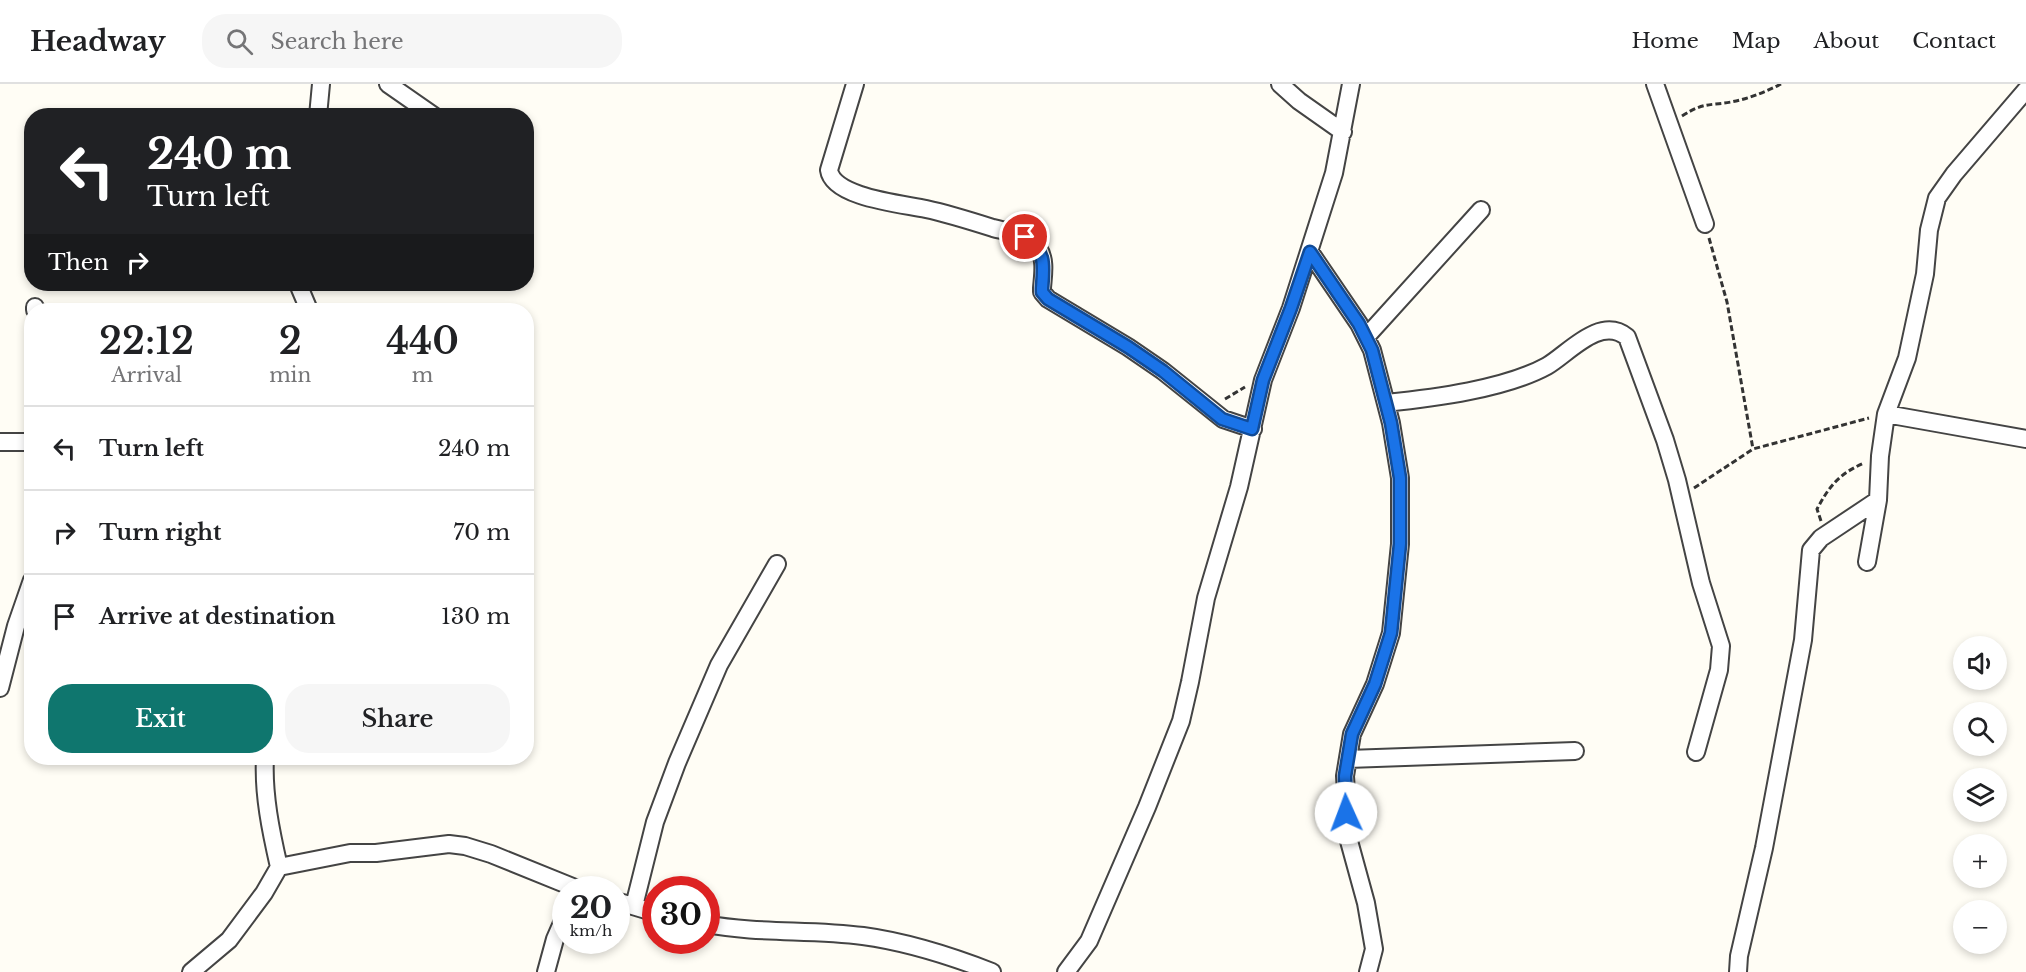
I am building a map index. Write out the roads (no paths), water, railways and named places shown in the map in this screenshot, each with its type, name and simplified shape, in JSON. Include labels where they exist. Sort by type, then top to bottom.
[{"type":"street","points":[[319,108],[321,84]]},
{"type":"street","points":[[388,84],[422,108]]},
{"type":"street","points":[[855,84],[829,170],[835,182],[858,195],[928,209],[1025,237],[1039,249],[1042,256],[1042,292],[1048,299],[1163,371],[1222,419],[1252,429]]},
{"type":"street","points":[[1280,84],[1299,101],[1343,132]]},
{"type":"street","points":[[1066,972],[1089,941],[1147,807],[1177,730],[1190,682],[1206,598],[1239,487],[1263,380],[1291,308],[1334,173],[1351,84]]},
{"type":"street","points":[[1655,84],[1705,224]]},
{"type":"street","points":[[1867,562],[1878,500],[1880,456],[1886,414],[1907,358],[1925,274],[1929,230],[1937,198],[1954,174],[2026,90]]},
{"type":"street","points":[[1366,337],[1481,210]]},
{"type":"street","points":[[1310,252],[1366,337],[1386,402],[1400,478],[1400,544],[1391,633],[1382,664],[1352,734],[1345,795],[1349,841],[1366,903],[1374,949],[1368,972]]},
{"type":"street","points":[[1386,402],[1449,394],[1516,379],[1548,365],[1589,337],[1608,330],[1617,331],[1627,337],[1665,440],[1681,496],[1701,583],[1721,646],[1719,670],[1696,752]]},
{"type":"street","points":[[1886,414],[2026,439]]},
{"type":"street","points":[[0,442],[24,442]]},
{"type":"street","points":[[1738,972],[1739,956],[1764,848],[1803,640],[1811,550],[1814,544],[1878,500]]},
{"type":"street","points":[[634,906],[655,822],[677,763],[719,664],[777,564]]},
{"type":"street","points":[[0,688],[24,603]]},
{"type":"street","points":[[1348,759],[1575,751]]},
{"type":"street","points":[[191,972],[229,940],[264,893],[279,867],[271,831],[264,765]]},
{"type":"street","points":[[279,867],[350,853],[376,853],[448,844],[465,846],[491,854],[552,879]]},
{"type":"street","points":[[630,905],[642,908]]},
{"type":"street","points":[[720,926],[760,931],[862,936],[934,952],[992,972]]},
{"type":"street","points":[[546,972],[552,950]]}]
